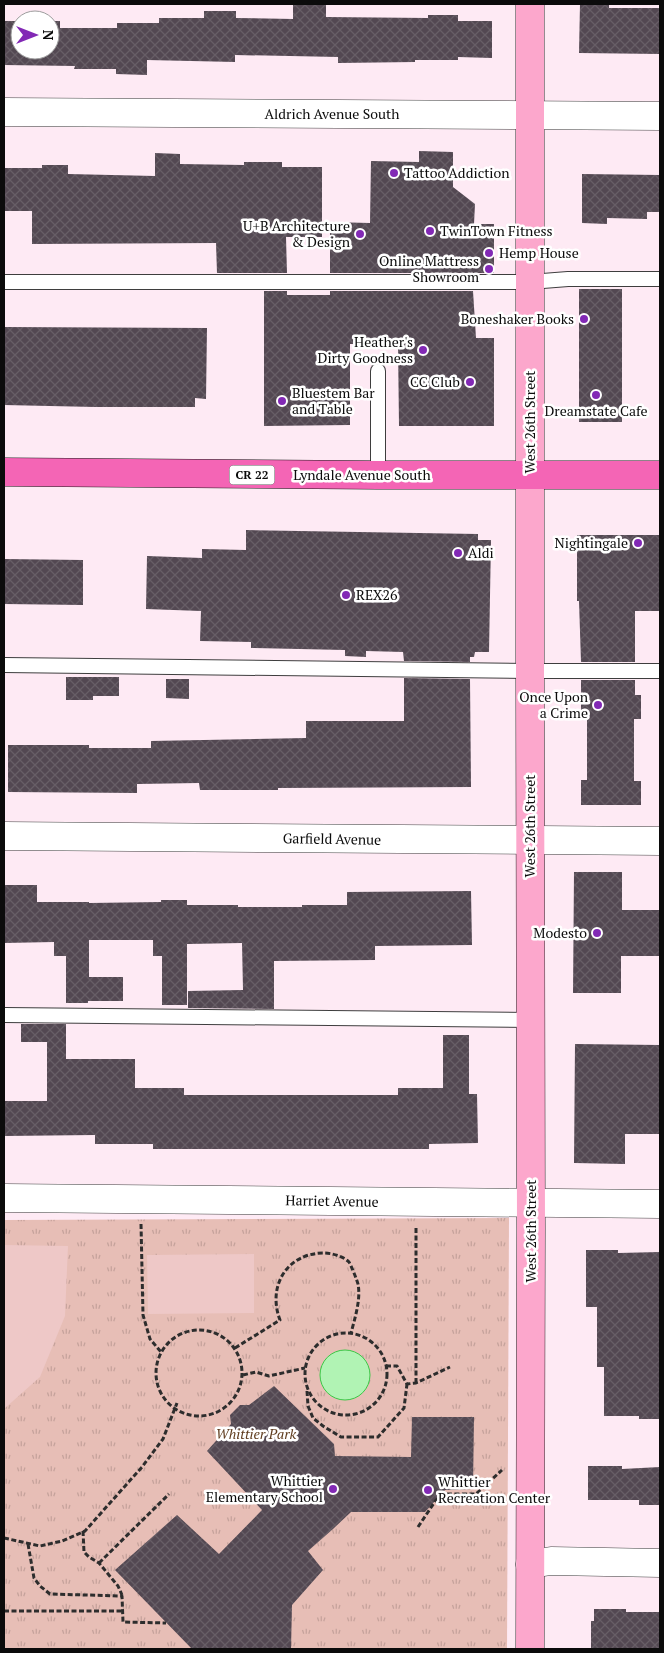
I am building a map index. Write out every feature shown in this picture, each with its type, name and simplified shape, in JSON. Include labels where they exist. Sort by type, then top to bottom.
[{"type":"main road","name":"Lyndale Avenue South","points":[[4,472],[530,476],[660,475]]},
{"type":"street","name":"West 26th Street","points":[[530,4],[531,1203],[540,1563],[530,1649]]},
{"type":"street","name":"Aldrich Avenue South","points":[[4,112],[660,116]]},
{"type":"street","name":"Garfield Avenue","points":[[4,836],[660,841]]},
{"type":"street","name":"Harriet Avenue","points":[[4,1198],[660,1204]]},
{"type":"street","points":[[540,1563],[660,1563]]},
{"type":"lane","points":[[4,282],[530,282],[554,279],[660,279]]},
{"type":"lane","points":[[378,371],[378,475]]},
{"type":"lane","points":[[4,665],[660,671]]},
{"type":"lane","points":[[4,1015],[531,1020]]},
{"type":"path","points":[[141,1221],[143,1315],[150,1339],[161,1352]]},
{"type":"path","points":[[416,1222],[416,1383]]},
{"type":"path","points":[[235,1348],[280,1320],[277,1311],[276,1291],[282,1274],[300,1257],[313,1253],[332,1254],[348,1262],[358,1284],[357,1307],[351,1333]]},
{"type":"path","points":[[196,1330],[214,1332],[226,1338],[235,1348],[241,1360],[243,1375],[240,1388],[234,1399],[224,1408],[213,1414],[200,1416],[187,1414],[175,1409],[166,1400],[159,1389],[156,1377],[157,1364],[161,1352],[168,1342],[178,1335],[196,1330]]},
{"type":"path","points":[[306,1388],[313,1401],[324,1410],[337,1415],[351,1416],[364,1412],[375,1404],[383,1392],[387,1378],[382,1354],[374,1344],[363,1337],[351,1333],[326,1337],[316,1345],[309,1355],[304,1378],[308,1406],[313,1418],[323,1426],[341,1437],[378,1437],[404,1408],[407,1384],[397,1366],[386,1366]]},
{"type":"path","points":[[407,1384],[416,1383],[450,1367]]},
{"type":"path","points":[[243,1375],[256,1372],[269,1376],[305,1368]]},
{"type":"path","points":[[4,1538],[40,1546],[62,1541],[82,1532],[110,1504],[163,1439],[178,1403]]},
{"type":"path","points":[[418,1527],[436,1500],[446,1494],[476,1494],[502,1470]]},
{"type":"path","points":[[99,1563],[170,1494]]},
{"type":"path","points":[[82,1532],[84,1552],[88,1557],[99,1563],[118,1586],[122,1596],[123,1622],[166,1623]]},
{"type":"path","points":[[28,1544],[34,1578],[50,1594],[122,1596]]},
{"type":"path","points":[[4,1611],[123,1611]]},
{"type":"green space","name":"Whittier Park","points":[[509,1218],[507,1649],[4,1649],[4,1220]]},
{"type":"shaded area","points":[[4,1245],[68,1246],[65,1316],[40,1377],[4,1409]]},
{"type":"shaded area","points":[[254,1254],[254,1313],[148,1314],[147,1255]]},
{"type":"shaded area","points":[[340,1350],[350,1350],[363,1357],[370,1370],[370,1380],[363,1393],[350,1400],[340,1400],[331,1396],[324,1389],[320,1380],[320,1370],[324,1361],[331,1354]]},
{"type":"building","points":[[293,4],[326,4],[326,17],[428,18],[428,15],[458,15],[458,21],[492,21],[492,58],[458,57],[458,60],[338,63],[338,57],[235,55],[235,62],[147,60],[147,75],[116,74],[116,69],[74,69],[75,66],[4,65],[4,21],[10,21],[10,60],[60,60],[60,28],[117,28],[117,23],[159,23],[159,18],[204,18],[204,11],[236,11],[236,18],[293,19]]},
{"type":"building","points":[[580,4],[609,4],[609,8],[660,8],[660,54],[579,53]]},
{"type":"building","points":[[419,151],[453,152],[453,187],[475,204],[474,224],[494,224],[494,273],[330,273],[330,222],[370,223],[371,161],[419,162]]},
{"type":"building","points":[[155,153],[180,154],[180,164],[244,165],[244,162],[282,162],[282,167],[322,167],[322,237],[286,237],[287,273],[217,273],[216,243],[32,244],[32,211],[4,211],[4,168],[42,168],[42,165],[68,165],[68,174],[155,176]]},
{"type":"building","points":[[582,174],[660,175],[660,212],[647,212],[647,219],[607,218],[607,224],[582,223]]},
{"type":"building","points":[[579,289],[622,289],[622,422],[579,422]]},
{"type":"building","points":[[264,291],[287,291],[287,295],[330,295],[330,291],[473,291],[476,338],[494,338],[494,426],[399,426],[398,344],[350,344],[350,425],[264,426]]},
{"type":"building","points":[[4,327],[207,328],[206,399],[195,398],[195,407],[4,405]]},
{"type":"building","name":"REX26","points":[[246,530],[478,534],[478,540],[491,540],[489,652],[475,652],[474,657],[470,657],[470,662],[404,661],[403,652],[366,651],[366,657],[345,656],[345,650],[251,648],[251,642],[200,641],[201,611],[146,609],[147,556],[202,558],[202,549],[246,550]]},
{"type":"building","points":[[577,535],[660,535],[660,611],[635,611],[635,662],[581,662],[579,601],[577,601]]},
{"type":"building","points":[[4,559],[83,560],[83,605],[4,604]]},
{"type":"building","points":[[66,677],[119,677],[119,696],[93,696],[93,700],[66,700]]},
{"type":"building","points":[[404,678],[470,679],[471,787],[200,790],[199,783],[137,784],[137,793],[8,792],[8,745],[89,745],[89,748],[151,748],[151,741],[306,738],[306,721],[404,721]]},
{"type":"building","points":[[166,679],[189,679],[189,699],[166,698]]},
{"type":"building","points":[[581,680],[635,680],[635,695],[641,695],[641,719],[634,719],[634,781],[641,781],[641,805],[581,805],[581,780],[587,780],[587,718],[581,718]]},
{"type":"building","name":"Modesto","points":[[574,872],[622,872],[622,910],[660,910],[660,956],[621,956],[621,993],[573,993]]},
{"type":"building","points":[[4,885],[37,885],[37,902],[89,903],[187,900],[187,905],[238,905],[238,907],[347,905],[347,892],[471,891],[472,945],[375,946],[375,960],[274,961],[274,1009],[188,1008],[188,991],[243,990],[242,943],[187,944],[187,1005],[162,1005],[162,956],[153,956],[153,940],[89,940],[89,977],[123,977],[123,1001],[66,1003],[66,956],[54,956],[54,942],[4,943]]},
{"type":"building","points":[[21,1024],[66,1024],[66,1059],[135,1059],[135,1088],[184,1088],[184,1095],[398,1095],[398,1088],[443,1088],[443,1035],[469,1035],[469,1094],[477,1094],[478,1143],[429,1144],[429,1149],[153,1149],[153,1144],[95,1144],[95,1135],[4,1136],[4,1101],[47,1101],[47,1042],[21,1042]]},
{"type":"building","points":[[575,1044],[660,1045],[660,1134],[625,1134],[625,1164],[574,1163]]},
{"type":"building","points":[[586,1250],[618,1250],[618,1253],[660,1252],[660,1419],[639,1419],[639,1416],[604,1416],[604,1367],[597,1367],[597,1307],[586,1307]]},
{"type":"building","name":"Whittier Elementary School","points":[[274,1386],[334,1444],[335,1456],[411,1457],[412,1417],[474,1417],[473,1489],[445,1490],[425,1512],[351,1512],[308,1551],[323,1570],[292,1605],[291,1649],[192,1649],[115,1570],[177,1515],[219,1554],[262,1510],[207,1451],[231,1424],[230,1415],[240,1405],[249,1405]]},
{"type":"building","points":[[588,1466],[622,1466],[622,1469],[660,1467],[660,1505],[639,1505],[639,1500],[588,1500]]},
{"type":"building","points":[[594,1609],[626,1609],[626,1612],[660,1612],[660,1649],[591,1649],[591,1621],[594,1621]]},
{"type":"place","name":"Tattoo Addiction","points":[[394,173]]},
{"type":"place","name":"TwinTown Fitness","points":[[430,231]]},
{"type":"place","name":"U+B Architecture & Design","points":[[360,234]]},
{"type":"place","name":"Hemp House","points":[[489,253]]},
{"type":"place","name":"Online Mattress Showroom","points":[[489,269]]},
{"type":"place","name":"Boneshaker Books","points":[[584,319]]},
{"type":"place","name":"Heather's Dirty Goodness","points":[[423,350]]},
{"type":"place","name":"CC Club","points":[[470,382]]},
{"type":"place","name":"Dreamstate Cafe","points":[[596,395]]},
{"type":"place","name":"Bluestem Bar and Table","points":[[282,401]]},
{"type":"place","name":"Nightingale","points":[[638,543]]},
{"type":"place","name":"Aldi","points":[[458,553]]},
{"type":"place","name":"REX26","points":[[346,595]]},
{"type":"place","name":"Once Upon a Crime","points":[[598,705]]},
{"type":"place","name":"Modesto","points":[[597,933]]},
{"type":"place","name":"Whittier Elementary School","points":[[333,1489]]},
{"type":"place","name":"Whittier Recreation Center","points":[[428,1490]]}]
